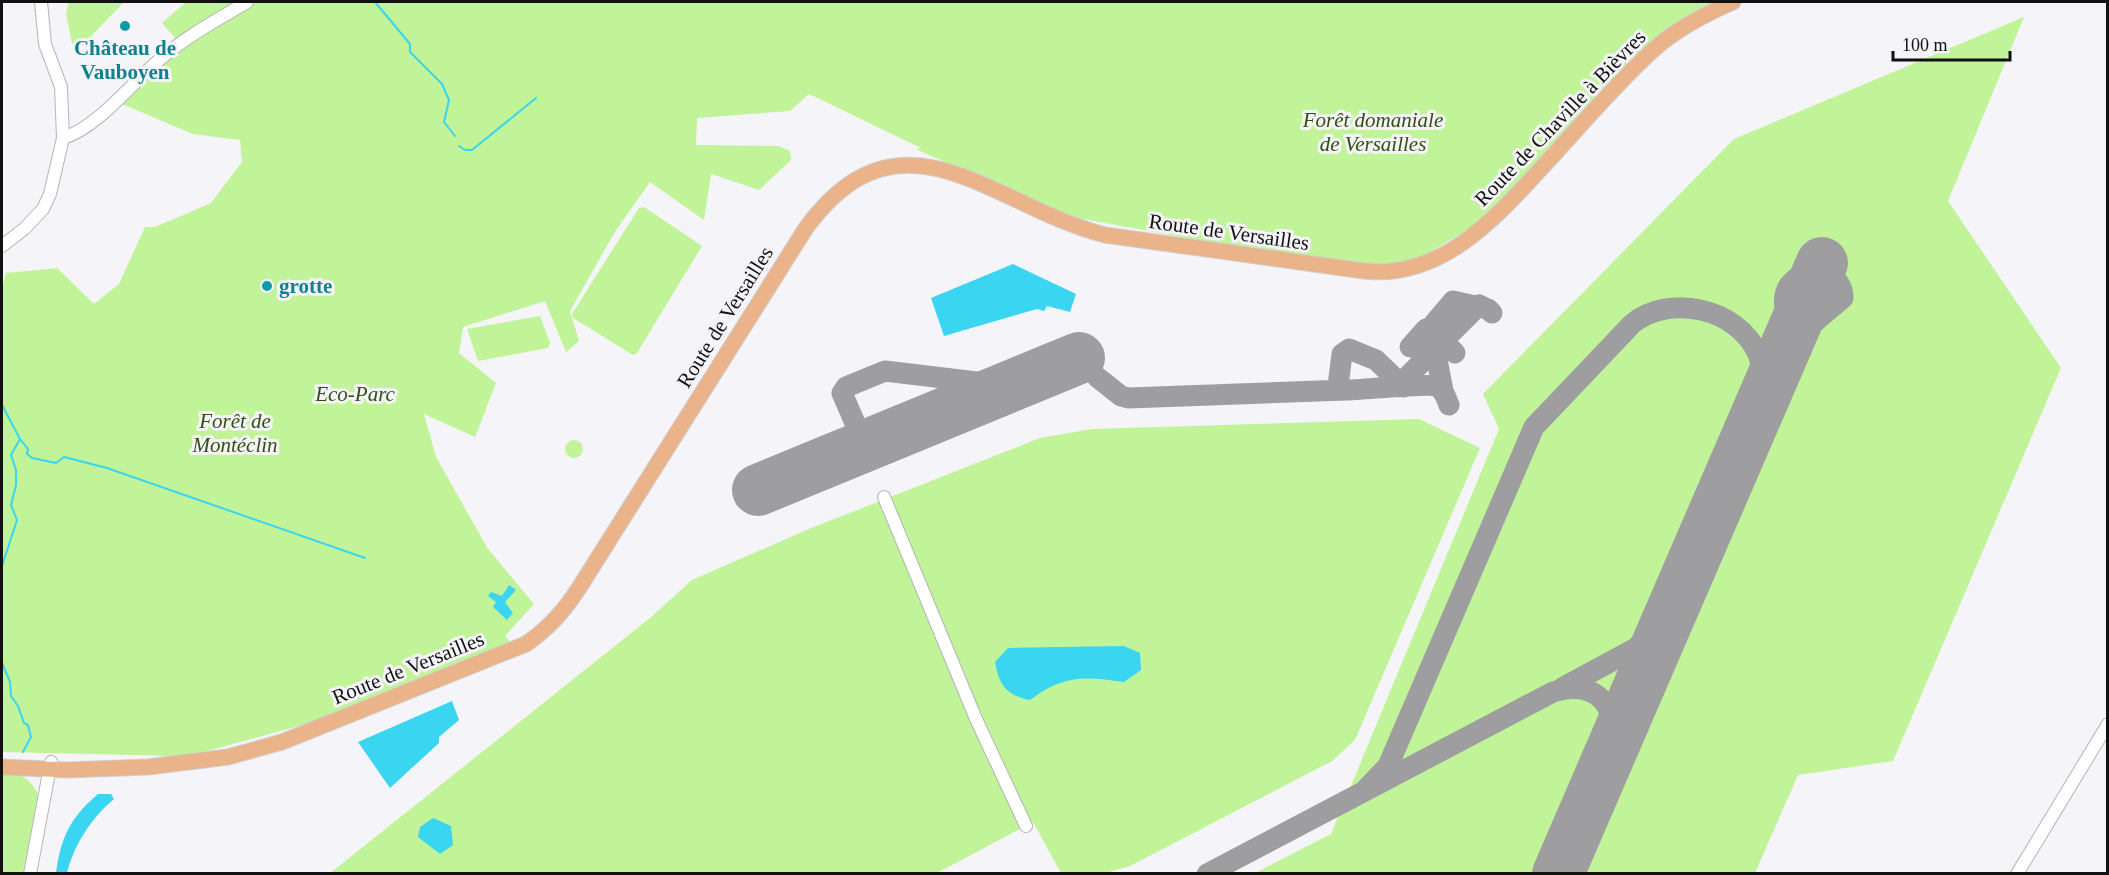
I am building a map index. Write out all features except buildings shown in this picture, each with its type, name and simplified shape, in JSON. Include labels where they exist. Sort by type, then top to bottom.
[{"type":"main road","name":"Route de Chaville à Bièvres","points":[[1419,265],[1464,243],[1492,220],[1652,51],[1684,27],[1733,2]]},
{"type":"main road","name":"Route de Versailles","points":[[51,766],[66,770],[148,767],[228,758],[282,742],[526,644],[552,625],[579,588],[806,228],[828,200],[845,186],[877,169],[914,165],[935,166],[974,180],[1075,226],[1105,235],[1379,273],[1419,265]]},
{"type":"main road","points":[[2,760],[51,766]]},
{"type":"main road","name":"Route de Versailles","points":[[51,766],[150,761],[162,764]]},
{"type":"main road","points":[[2,766],[51,766]]},
{"type":"street","points":[[2,246],[24,229],[43,209],[50,194],[63,138],[60,128],[61,87],[45,44],[41,2]]},
{"type":"street","points":[[63,138],[74,134],[111,105],[160,59],[247,2]]},
{"type":"street","points":[[884,497],[976,719],[1026,826]]},
{"type":"street","points":[[2017,873],[2108,724]]},
{"type":"street","points":[[30,873],[51,766]]},
{"type":"street","points":[[44,803],[56,780],[66,770]]},
{"type":"green space","points":[[69,2],[124,2],[74,54],[66,13]]},
{"type":"green space","points":[[186,2],[237,2],[176,39],[162,23]]},
{"type":"green space","points":[[254,2],[1718,2],[1662,33],[1500,205],[1469,229],[1421,257],[1389,266],[1220,244],[1061,215],[916,149],[921,148],[809,94],[790,111],[697,118],[696,145],[778,146],[790,151],[791,160],[759,190],[711,174],[704,220],[650,182],[616,230],[570,311],[579,341],[566,352],[545,301],[463,327],[459,353],[496,383],[475,437],[424,414],[436,457],[488,549],[534,604],[505,636],[511,643],[306,724],[200,753],[175,756],[2,752],[2,289],[6,273],[57,268],[94,304],[119,284],[145,227],[155,227],[211,203],[242,162],[240,140],[193,134],[117,102],[181,47]]},
{"type":"green space","points":[[2024,17],[1948,201],[2061,368],[1893,761],[1798,775],[1755,873],[1255,873],[1331,834],[1499,429],[1483,394],[1734,139]]},
{"type":"green space","points":[[644,207],[702,246],[637,353],[633,355],[573,318],[572,314],[639,208]]},
{"type":"green space","points":[[540,316],[550,343],[548,348],[478,361],[467,329]]},
{"type":"green space","points":[[1419,419],[1480,448],[1355,740],[1332,761],[1130,866],[1105,873],[1061,873],[1033,822],[937,873],[329,874],[650,618],[692,580],[809,529],[1040,438],[1092,429]]},
{"type":"green space","points":[[574,440],[580,443],[583,449],[580,455],[574,458],[568,455],[565,449],[568,443]]},
{"type":"green space","points":[[2,770],[23,777],[38,794],[23,873],[2,873]]},
{"type":"water","points":[[1013,264],[1076,294],[1070,312],[1047,306],[1044,311],[1037,309],[944,336],[931,298]]},
{"type":"water","points":[[509,585],[516,590],[505,602],[513,613],[507,620],[493,607],[496,602],[488,596],[491,592],[502,596]]},
{"type":"water","points":[[1124,646],[1140,653],[1141,670],[1124,682],[1074,679],[1053,686],[1030,700],[1015,695],[1005,688],[995,662],[1008,648]]},
{"type":"water","points":[[452,701],[459,720],[439,737],[439,743],[390,788],[358,742]]},
{"type":"water","points":[[98,794],[111,794],[114,799],[84,833],[67,873],[56,873],[68,829],[80,811]]},
{"type":"water","points":[[433,818],[451,826],[453,845],[440,854],[418,837],[420,827]]},
{"type":"waterway","points":[[375,2],[410,44],[410,52],[442,84],[449,100],[444,122],[455,136]]},
{"type":"waterway","points":[[459,146],[465,150],[472,150],[536,98]]},
{"type":"waterway","points":[[2,405],[20,439],[11,455],[16,470],[16,485],[11,505],[17,520],[2,566]]},
{"type":"waterway","points":[[20,439],[28,449],[27,454],[32,458],[56,463],[64,457],[107,468],[365,558]]},
{"type":"waterway","points":[[2,663],[10,682],[11,696],[18,706],[24,723],[28,725],[31,737],[23,752]]},
{"type":"taxiway","points":[[1781,357],[1791,342],[1843,298],[1840,286],[1833,277],[1823,273],[1811,273],[1800,276],[1791,283],[1785,294],[1785,308],[1793,326]]},
{"type":"taxiway","points":[[1443,391],[1431,327],[1453,301],[1488,309],[1492,313]]},
{"type":"taxiway","points":[[1436,353],[1438,346],[1479,305],[1487,309]]},
{"type":"taxiway","points":[[1366,789],[1388,766],[1534,427],[1632,324],[1664,309],[1683,308],[1701,310],[1719,316],[1735,326],[1748,338],[1758,354],[1763,381],[1759,408]]},
{"type":"taxiway","points":[[1410,347],[1426,329],[1435,332],[1455,353]]},
{"type":"taxiway","points":[[1398,381],[1403,381],[1438,346]]},
{"type":"taxiway","points":[[1404,387],[1376,360],[1349,349],[1342,354],[1338,386],[1346,390],[1436,386],[1443,391],[1449,405]]},
{"type":"taxiway","points":[[865,446],[842,393],[846,387],[885,371],[1010,386]]},
{"type":"taxiway","points":[[1097,377],[1121,396],[1128,398],[1346,390]]},
{"type":"taxiway","points":[[1562,688],[1636,648],[1659,625],[1676,599]]},
{"type":"taxiway","points":[[1207,874],[1553,692],[1583,689],[1594,693],[1603,701],[1609,710],[1612,723],[1613,737],[1610,752]]},
{"type":"runway","points":[[1558,874],[1822,263]]},
{"type":"runway","points":[[758,490],[1079,358]]},
{"type":"place","name":"Château de Vauboyen","points":[[125,26]]},
{"type":"place","name":"grotte","points":[[267,286]]},
{"type":"park label","name":"Forêt domaniale de Versailles","points":[[1373,132]]},
{"type":"park label","name":"Eco-Parc","points":[[355,394]]},
{"type":"park label","name":"Forêt de Montéclin","points":[[235,433]]}]
